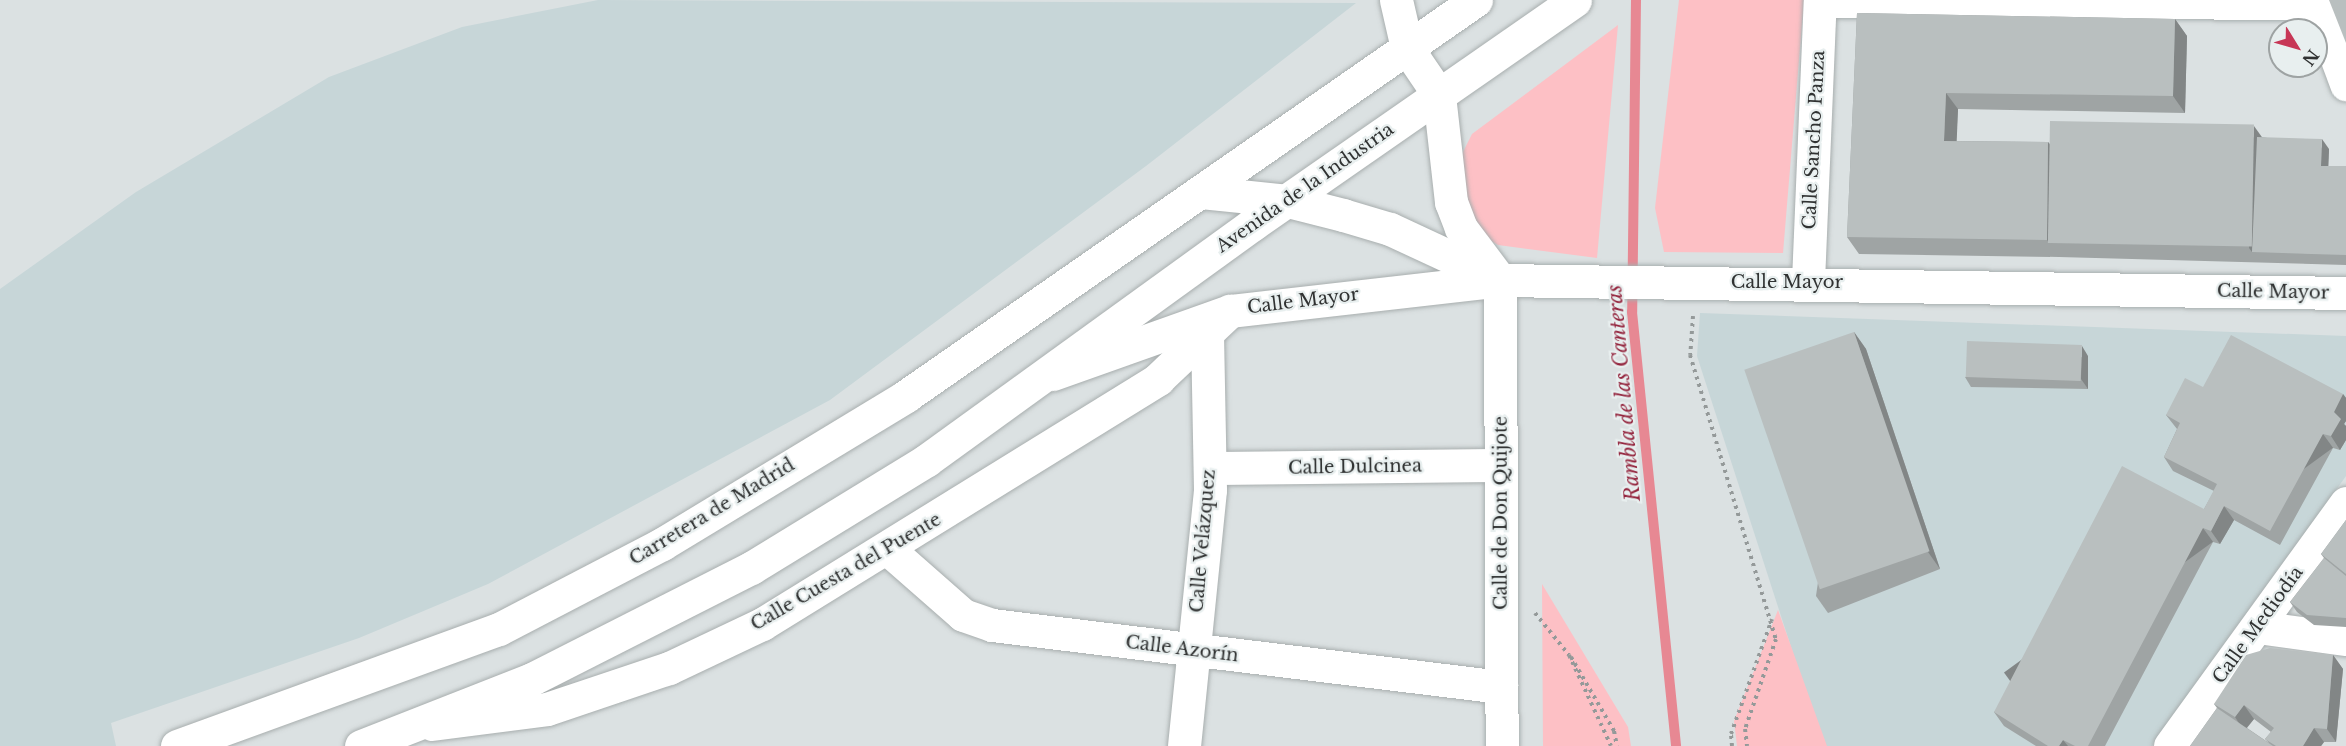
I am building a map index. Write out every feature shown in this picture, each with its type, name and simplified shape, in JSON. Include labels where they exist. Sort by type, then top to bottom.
[{"type":"main road","points":[[1201,192],[1476,0]]},
{"type":"main road","name":"Avenida de la Industria","points":[[412,727],[532,679],[751,568],[927,460],[1288,201],[1575,0]]},
{"type":"main road","points":[[1820,1],[2325,3],[2346,84]]},
{"type":"main road","name":"Calle Sancho Panza","points":[[1808,281],[1820,1]]},
{"type":"main road","points":[[1398,5],[1407,48],[1439,94],[1451,202],[1461,228],[1500,280]]},
{"type":"main road","points":[[1201,192],[1288,201],[1390,229],[1500,280]]},
{"type":"main road","name":"Carretera de Madrid","points":[[177,746],[499,629],[662,544],[906,396],[1201,192]]},
{"type":"main road","name":"Calle Mayor","points":[[1038,379],[1230,311],[1500,280],[1701,283],[1808,281],[2346,293]]},
{"type":"main road","name":"Calle de Don Quijote","points":[[1500,280],[1502,746]]},
{"type":"main road","name":"Calle Cuesta del Puente","points":[[412,727],[547,710],[669,668],[762,624],[889,550],[1158,379],[1230,311]]},
{"type":"main road","name":"Calle Velázquez","points":[[1184,746],[1210,468],[1207,335]]},
{"type":"main road","name":"Calle Dulcinea","points":[[1210,468],[1501,465]]},
{"type":"main road","name":"Calle Mediodía","points":[[2170,746],[2346,503]]},
{"type":"main road","name":"Calle Azorín","points":[[889,550],[963,615],[992,625],[1501,687]]},
{"type":"main road","points":[[2257,627],[2346,639]]},
{"type":"main road","points":[[361,746],[412,727]]},
{"type":"path","points":[[1701,283],[1690,355],[1772,619],[1776,639],[1745,729],[1747,746]]},
{"type":"path","points":[[1501,578],[1569,655],[1614,731],[1617,746]]},
{"type":"path","points":[[1732,746],[1731,734],[1772,619]]},
{"type":"path","points":[[1569,655],[1611,746]]},
{"type":"shaded area","points":[[598,0],[1356,3],[1146,166],[830,400],[488,584],[359,638],[111,723],[116,746],[0,746],[0,289],[136,192],[329,77],[462,27]]},
{"type":"shaded area","points":[[1679,0],[1804,0],[1783,253],[1664,252],[1655,208]]},
{"type":"shaded area","points":[[1618,25],[1597,258],[1498,245],[1476,232],[1455,168],[1472,134]]},
{"type":"shaded area","points":[[1700,313],[2346,336],[2346,476],[2152,746],[1823,746],[1697,356]]},
{"type":"shaded area","points":[[1542,584],[1628,727],[1631,746],[1543,746]]},
{"type":"shaded area","points":[[1778,610],[1827,746],[1737,746],[1734,721]]},
{"type":"building","points":[[2329,0],[2346,0],[2346,43]]},
{"type":"building","points":[[1857,13],[2175,19],[2173,96],[1946,93],[1944,141],[2048,142],[2047,240],[1847,237]]},
{"type":"building","points":[[2050,121],[2254,125],[2252,247],[2048,243]]},
{"type":"building","points":[[2257,137],[2322,139],[2321,166],[2346,166],[2346,255],[2252,252]]},
{"type":"building","points":[[1854,332],[1930,551],[1820,589],[1744,370]]},
{"type":"building","points":[[2231,335],[2343,394],[2334,412],[2341,419],[2331,436],[2323,434],[2270,531],[2224,506],[2211,531],[2203,528],[2088,746],[2075,746],[2063,740],[2059,746],[2048,746],[1994,712],[2122,466],[2204,509],[2217,484],[2164,457],[2180,423],[2166,415],[2185,378],[2203,387]]},
{"type":"building","points":[[1967,341],[2082,345],[2081,381],[1966,377]]},
{"type":"building","points":[[2346,520],[2346,574],[2321,554]]},
{"type":"building","points":[[2324,558],[2346,576],[2346,618],[2307,615],[2290,602]]},
{"type":"building","points":[[2270,648],[2333,655],[2327,729],[2314,728],[2303,746],[2276,746],[2265,739],[2274,728],[2244,705],[2235,717],[2214,704],[2246,655]]},
{"type":"building","points":[[2217,708],[2273,746],[2190,746]]},
{"type":"waterway","name":"Rambla de las Canteras","points":[[1636,0],[1632,312],[1676,746]]}]
